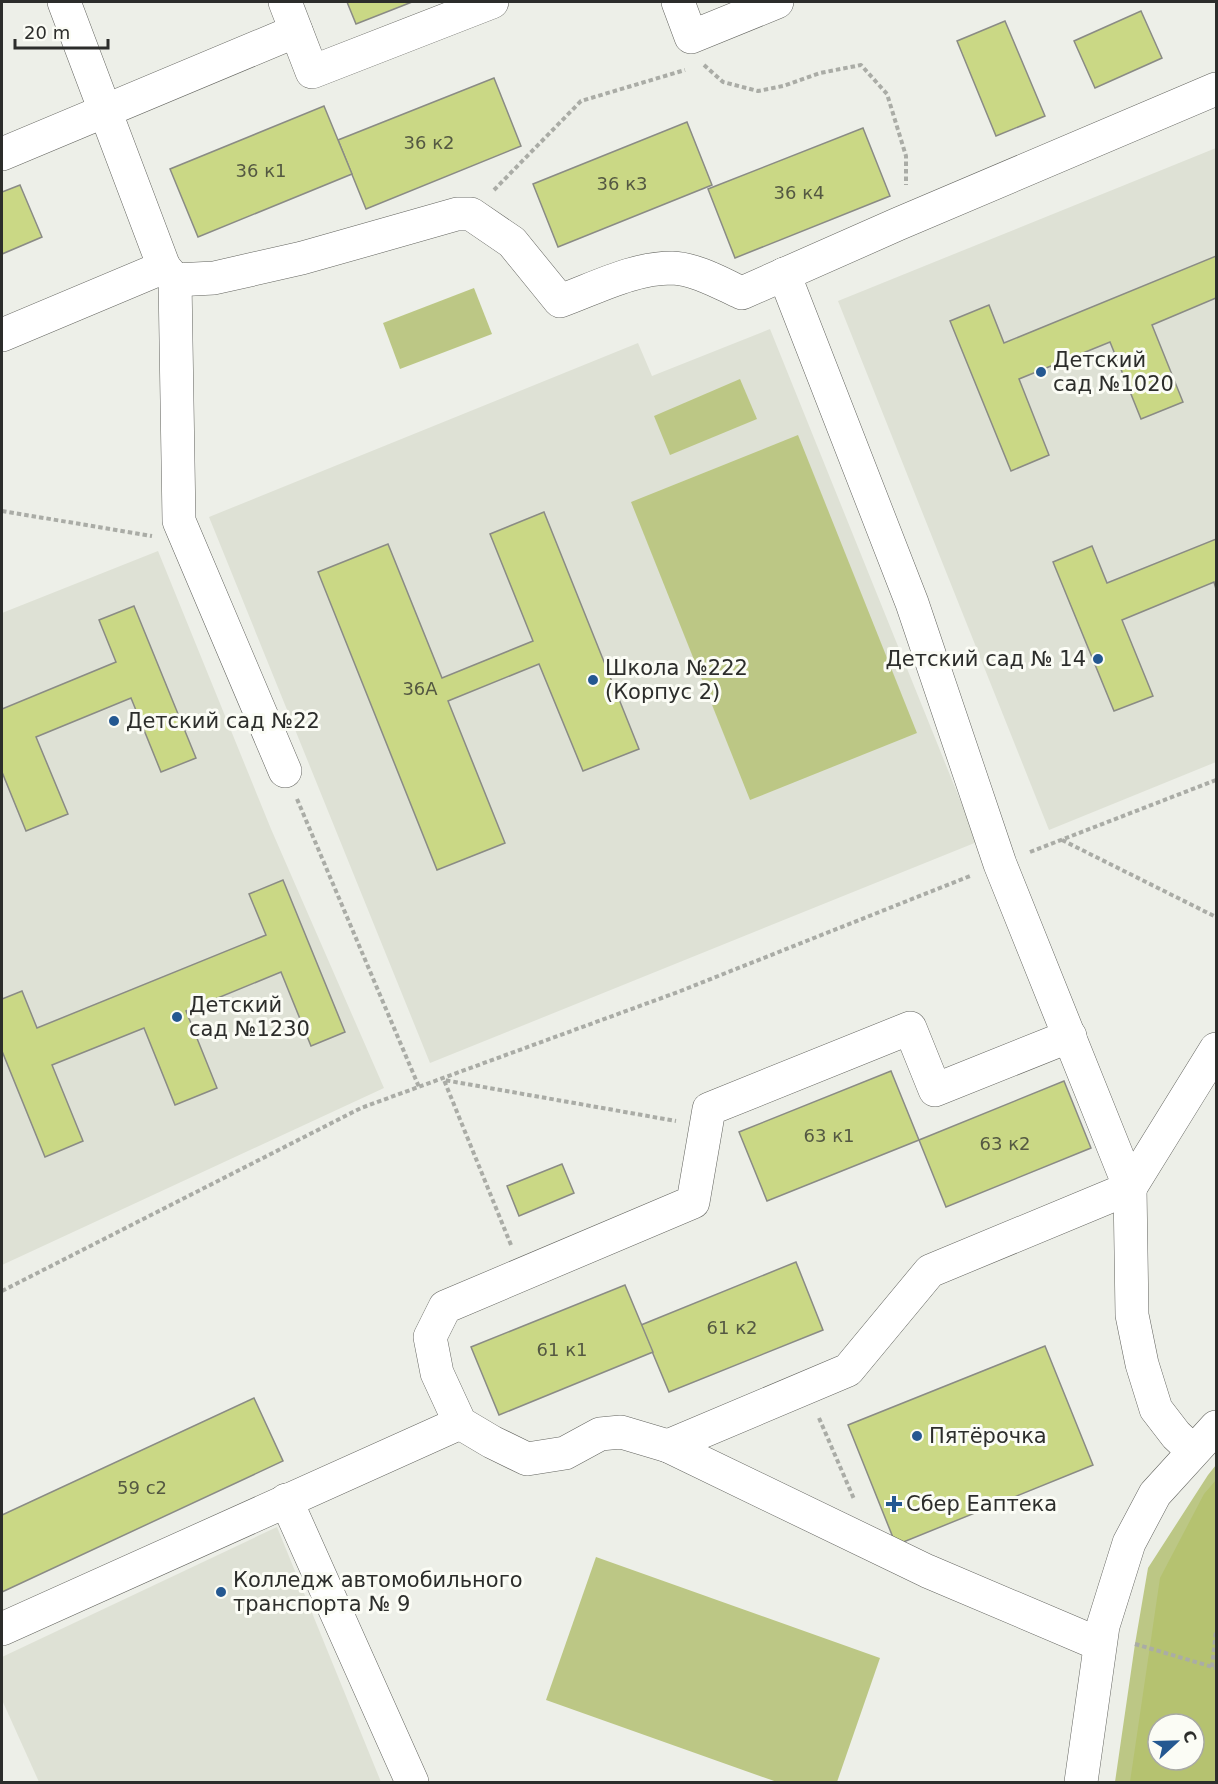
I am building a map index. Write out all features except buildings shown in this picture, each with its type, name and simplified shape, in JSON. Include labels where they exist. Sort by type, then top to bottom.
[{"type":"street","points":[[64,2],[170,274],[179,521],[285,771]]},
{"type":"street","points":[[2,153],[105,110],[291,16],[312,72],[492,2]]},
{"type":"street","points":[[678,2],[697,51],[777,2]]},
{"type":"street","points":[[2,335],[170,274],[214,278],[302,258],[457,214],[471,214],[512,242],[560,301],[636,272],[673,268],[704,276],[742,293],[1216,89]]},
{"type":"street","points":[[784,274],[912,603],[1000,864],[1130,1188],[1132,1315],[1142,1364],[1156,1409],[1176,1435],[1193,1451]]},
{"type":"street","points":[[1070,1036],[935,1090],[910,1028],[709,1109],[693,1202],[445,1307],[430,1337],[437,1373],[460,1423],[527,1459],[565,1453],[600,1434],[621,1432],[668,1446],[927,1570],[1099,1644]]},
{"type":"street","points":[[668,1446],[848,1370],[930,1270],[1130,1188],[1216,1049]]},
{"type":"street","points":[[2,1629],[460,1423]]},
{"type":"street","points":[[1081,1782],[1102,1626],[1129,1543],[1155,1494],[1216,1427]]},
{"type":"street","points":[[286,1500],[412,1782]]},
{"type":"path","points":[[471,214],[581,101],[697,51],[723,82],[758,91],[861,64],[888,94],[906,156],[906,192],[898,224]]},
{"type":"path","points":[[2,511],[188,542]]},
{"type":"path","points":[[285,771],[419,1087]]},
{"type":"path","points":[[2,1291],[361,1108],[678,992],[1216,780]]},
{"type":"path","points":[[1062,840],[1216,917]]},
{"type":"path","points":[[523,1274],[444,1080],[706,1127]]},
{"type":"path","points":[[807,1388],[872,1544]]},
{"type":"path","points":[[1135,1644],[1214,1667],[1216,1631]]},
{"type":"shaded area","points":[[1216,148],[1216,762],[1049,830],[838,301]]},
{"type":"shaded area","name":"Школа №222 (Корпус 2)","points":[[770,329],[977,842],[430,1063],[209,517],[638,343],[652,376]]},
{"type":"shaded area","points":[[158,551],[271,829],[384,1088],[2,1265],[2,613]]},
{"type":"shaded area","name":"Колледж автомобильного транспорта № 9","points":[[277,1527],[381,1782],[39,1782],[2,1700],[2,1657]]},
{"type":"green space","points":[[474,288],[492,334],[400,369],[383,323]]},
{"type":"green space","points":[[740,379],[757,419],[670,455],[654,416]]},
{"type":"green space","points":[[798,435],[917,733],[750,800],[631,502]]},
{"type":"green space","points":[[1216,1465],[1216,1782],[1115,1782],[1148,1568]]},
{"type":"green space","points":[[1216,1480],[1216,1782],[1130,1782],[1160,1578],[1204,1494]]},
{"type":"green space","points":[[596,1557],[880,1658],[837,1782],[777,1782],[546,1700]]},
{"type":"place","name":"Детский сад №1020","points":[[1041,372]]},
{"type":"place","name":"Детский сад № 14","points":[[1098,659]]},
{"type":"place","name":"Школа №222 (Корпус 2)","points":[[593,680]]},
{"type":"place","name":"Детский сад №22","points":[[114,721]]},
{"type":"place","name":"Детский сад №1230","points":[[177,1017]]},
{"type":"place","name":"Пятёрочка","points":[[917,1436]]},
{"type":"place","name":"Сбер Еаптека","points":[[894,1504]]},
{"type":"place","name":"Колледж автомобильного транспорта № 9","points":[[221,1592]]}]
